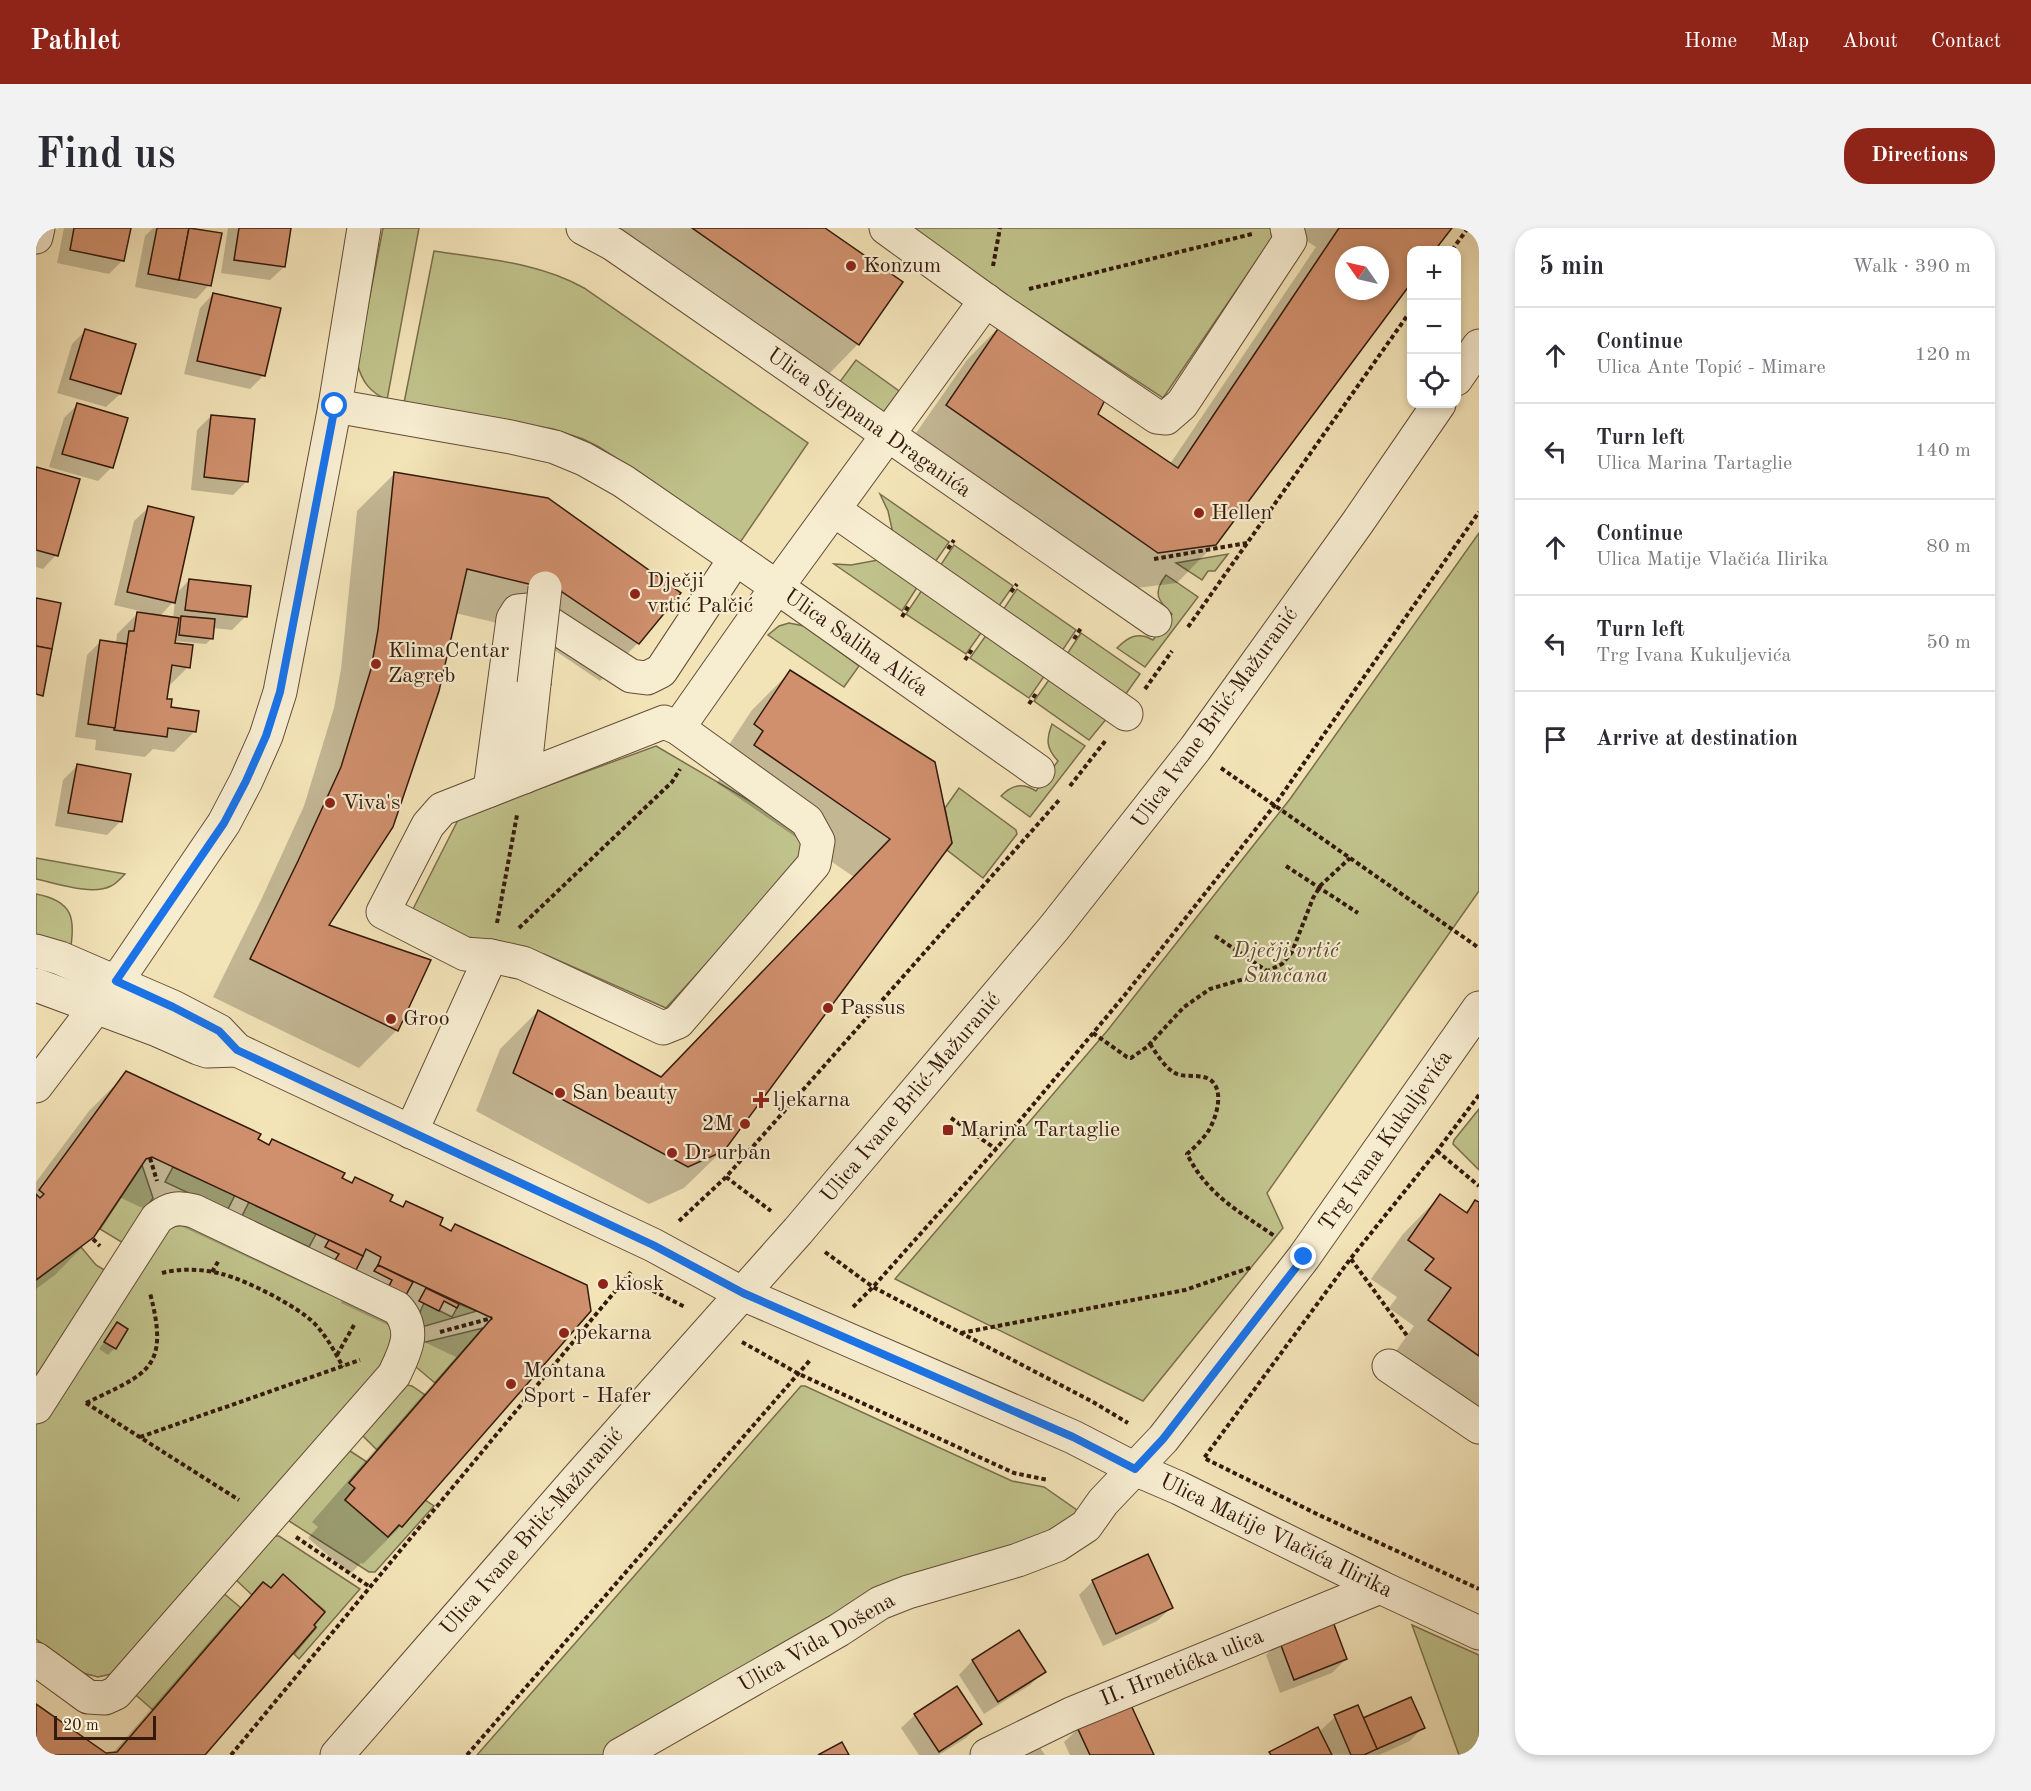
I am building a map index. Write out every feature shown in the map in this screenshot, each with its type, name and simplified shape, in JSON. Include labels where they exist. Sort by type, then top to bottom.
[{"type":"street","points":[[36,237],[38,228]]},
{"type":"street","points":[[36,1086],[116,981],[224,823],[266,736],[280,692],[335,406],[364,228]]},
{"type":"street","name":"Ulica Stjepana Draganića","points":[[583,228],[613,244],[1155,620]]},
{"type":"street","points":[[886,228],[986,300],[1157,417],[1166,418],[1182,404],[1290,240],[1275,230]]},
{"type":"street","points":[[687,735],[777,587],[986,300]]},
{"type":"street","points":[[1461,372],[1479,346]]},
{"type":"street","name":"Ulica Saliha Alića","points":[[335,406],[511,437],[555,447],[584,459],[622,482],[777,587],[1038,771]]},
{"type":"street","name":"Ulica Ivane Brlić-Mažuranić","points":[[337,1755],[878,1138],[1047,938],[1195,749],[1338,550],[1436,408]]},
{"type":"street","points":[[834,510],[1126,714]]},
{"type":"street","points":[[490,790],[513,619],[518,611],[529,610],[631,676],[647,678],[661,671],[735,559]]},
{"type":"street","points":[[524,777],[545,588]]},
{"type":"street","points":[[664,722],[687,735],[807,821],[818,841],[814,864],[678,1022],[663,1028],[523,963],[491,956],[465,954],[383,912],[428,825],[442,809],[490,790],[664,722]]},
{"type":"street","points":[[36,951],[60,958],[173,1007],[219,1031],[237,1050]]},
{"type":"street","points":[[411,1132],[491,956]]},
{"type":"street","points":[[36,985],[207,1051],[237,1050]]},
{"type":"street","name":"Trg Ivana Kukuljevića","points":[[1135,1469],[1163,1439],[1304,1257],[1479,1008]]},
{"type":"street","name":"Ulica Matije Vlačića Ilirika","points":[[237,1050],[653,1245],[743,1293],[1073,1437],[1135,1469],[1479,1633]]},
{"type":"street","points":[[36,1659],[88,1697],[105,1698],[116,1693],[394,1376],[405,1352],[409,1331],[403,1315],[396,1308],[194,1211],[180,1207],[166,1211],[157,1218],[44,1394]]},
{"type":"street","points":[[1389,1366],[1479,1426]]},
{"type":"street","name":"Ulica Vida Došena","points":[[620,1755],[839,1630],[880,1603],[909,1592],[1018,1560],[1057,1545],[1086,1526],[1103,1502],[1135,1469]]},
{"type":"street","name":"II. Hrnetićka ulica","points":[[987,1755],[1071,1714],[1380,1587]]},
{"type":"path","points":[[1455,246],[1468,228]]},
{"type":"path","points":[[986,300],[1275,230]]},
{"type":"path","points":[[850,1310],[996,1149],[1093,1033],[1274,806],[1479,512]]},
{"type":"path","points":[[1154,559],[1247,543]]},
{"type":"path","points":[[491,956],[672,782],[687,735]]},
{"type":"path","points":[[1213,763],[1479,948]]},
{"type":"path","points":[[491,956],[524,777]]},
{"type":"path","points":[[1093,1033],[1131,1058],[1140,1054],[1185,1007],[1210,989],[1282,964],[1292,952],[1306,911],[1320,887],[1350,858]]},
{"type":"path","points":[[1286,866],[1358,914]]},
{"type":"path","points":[[1215,936],[1267,971]]},
{"type":"path","points":[[1243,955],[1251,944]]},
{"type":"path","points":[[1150,1044],[1167,1067],[1177,1075],[1208,1079],[1215,1085],[1218,1097],[1217,1113],[1208,1132],[1187,1154],[1196,1172],[1216,1196],[1278,1239]]},
{"type":"path","points":[[1479,1095],[1351,1258],[1204,1458],[1318,1515],[1479,1589]]},
{"type":"path","points":[[951,1118],[996,1149]]},
{"type":"path","points":[[1437,1151],[1479,1186]]},
{"type":"path","points":[[726,1177],[764,1205]]},
{"type":"path","points":[[822,1250],[873,1287],[1093,1402],[1128,1423]]},
{"type":"path","points":[[1351,1258],[1410,1339]]},
{"type":"path","points":[[960,1333],[1185,1290],[1262,1263]]},
{"type":"path","points":[[158,1275],[178,1270],[221,1273],[257,1289],[300,1312],[314,1323],[326,1336],[343,1367]]},
{"type":"path","points":[[231,1755],[626,1277],[674,1300]]},
{"type":"path","points":[[86,1403],[134,1380],[143,1373],[152,1360],[158,1338],[150,1293],[151,1285]]},
{"type":"path","points":[[140,1437],[343,1367],[408,1340],[492,1318]]},
{"type":"path","points":[[738,1339],[799,1374],[1014,1473],[1048,1480]]},
{"type":"path","points":[[467,1755],[814,1355]]},
{"type":"path","points":[[44,1394],[86,1403],[370,1587]]},
{"type":"green space","points":[[383,228],[419,228],[387,400],[368,386],[361,376],[357,363]]},
{"type":"green space","points":[[912,228],[1271,228],[1276,232],[1163,398],[988,283]]},
{"type":"green space","points":[[434,251],[530,267],[566,279],[584,288],[808,443],[739,544],[621,461],[583,439],[553,429],[404,403]]},
{"type":"green space","points":[[856,360],[899,391],[883,413],[839,383]]},
{"type":"green space","points":[[880,494],[949,542],[933,565],[894,538],[888,511]]},
{"type":"green space","name":"Dječji vrtić Sunčana","points":[[1479,533],[1479,891],[1267,1193],[1283,1228],[1143,1401],[895,1279],[1107,1031],[1290,799]]},
{"type":"green space","points":[[954,545],[1013,586],[997,609],[938,569]]},
{"type":"green space","points":[[1228,554],[1215,571],[1208,571],[1202,580],[1176,563]]},
{"type":"green space","points":[[878,560],[918,586],[902,611],[834,564],[851,565]]},
{"type":"green space","points":[[1166,575],[1198,597],[1145,667],[1117,648],[1134,636],[1148,637],[1153,640],[1172,614],[1158,596],[1159,587]]},
{"type":"green space","points":[[1017,589],[1076,630],[1060,654],[1001,613]]},
{"type":"green space","points":[[922,590],[983,630],[966,654],[906,614]]},
{"type":"green space","points":[[789,623],[804,626],[859,666],[844,687],[768,635],[779,626]]},
{"type":"green space","points":[[1081,633],[1140,674],[1123,698],[1065,657]]},
{"type":"green space","points":[[987,634],[1045,675],[1029,698],[970,658]]},
{"type":"green space","points":[[1051,677],[1108,717],[1089,740],[1034,701]]},
{"type":"green space","points":[[1052,724],[1085,746],[1030,817],[1001,796],[1017,786],[1026,786],[1036,791],[1058,761],[1048,744]]},
{"type":"green space","points":[[656,746],[818,841],[666,1008],[544,954],[465,954],[413,909],[459,818]]},
{"type":"green space","points":[[959,788],[1016,830],[1017,834],[983,878],[947,850],[952,843],[945,808]]},
{"type":"green space","points":[[36,858],[125,874],[115,884],[103,889],[74,888],[36,879]]},
{"type":"green space","points":[[36,894],[58,901],[65,906],[72,921],[70,952],[36,940]]},
{"type":"green space","points":[[1479,1109],[1479,1170],[1453,1144]]},
{"type":"green space","points":[[142,1165],[153,1198],[123,1243],[100,1229]]},
{"type":"green space","points":[[173,1167],[235,1195],[227,1211],[165,1182]]},
{"type":"green space","points":[[249,1202],[316,1234],[309,1247],[242,1216]]},
{"type":"green space","points":[[189,1225],[386,1319],[393,1328],[390,1355],[116,1673],[98,1677],[83,1673],[36,1639],[36,1280],[81,1247],[96,1265],[128,1284],[164,1232],[175,1226]]},
{"type":"green space","points":[[424,1303],[452,1317],[459,1304],[477,1311],[422,1327],[416,1321]]},
{"type":"green space","points":[[483,1328],[435,1383],[416,1367],[417,1344]]},
{"type":"green space","points":[[407,1385],[425,1395],[377,1450],[363,1435]]},
{"type":"green space","points":[[801,1386],[1012,1481],[1044,1487],[1084,1515],[1025,1549],[604,1755],[477,1755]]},
{"type":"green space","points":[[347,1449],[367,1462],[349,1483],[355,1488],[345,1500],[388,1537],[399,1525],[402,1527],[425,1500],[434,1506],[375,1572],[369,1572],[289,1521],[287,1517]]},
{"type":"green space","points":[[273,1536],[279,1536],[360,1589],[299,1659],[294,1654],[316,1628],[314,1625],[325,1611],[283,1575],[271,1588],[263,1582],[252,1595],[233,1577]]},
{"type":"green space","points":[[221,1591],[241,1608],[153,1710],[130,1690]]},
{"type":"green space","points":[[1412,1625],[1479,1655],[1479,1755],[1459,1755]]},
{"type":"building","points":[[74,228],[131,228],[124,261],[70,250]]},
{"type":"building","points":[[157,228],[189,228],[179,280],[148,274]]},
{"type":"building","points":[[189,228],[222,233],[211,286],[179,280]]},
{"type":"building","points":[[239,228],[291,228],[285,267],[234,260]]},
{"type":"building","points":[[692,228],[825,228],[903,282],[859,345]]},
{"type":"building","points":[[1339,228],[1452,228],[1438,246],[1407,246],[1407,289],[1216,545],[1158,553],[946,405],[1004,320],[1108,394],[1098,414],[1178,468]]},
{"type":"building","points":[[213,293],[281,308],[265,376],[197,361]]},
{"type":"building","points":[[85,329],[136,344],[121,394],[70,379]]},
{"type":"building","points":[[77,403],[128,418],[113,468],[62,454]]},
{"type":"building","points":[[211,415],[255,419],[248,482],[204,477]]},
{"type":"building","points":[[36,467],[80,479],[58,556],[36,550]]},
{"type":"building","points":[[394,472],[548,498],[681,593],[639,644],[562,592],[467,569],[439,691],[393,827],[329,925],[431,960],[398,1031],[250,959],[341,767],[371,669],[378,630]]},
{"type":"building","points":[[148,506],[194,517],[175,603],[127,592]]},
{"type":"building","points":[[189,579],[251,586],[247,617],[185,610]]},
{"type":"building","points":[[36,598],[61,603],[52,649],[36,646]]},
{"type":"building","points":[[137,612],[179,618],[175,643],[193,645],[190,668],[172,665],[167,699],[172,699],[171,707],[199,711],[196,732],[168,728],[167,737],[114,730],[129,631],[134,631]]},
{"type":"building","points":[[181,616],[215,619],[213,639],[179,635]]},
{"type":"building","points":[[100,640],[127,644],[115,728],[88,724]]},
{"type":"building","points":[[36,646],[52,649],[43,696],[36,694]]},
{"type":"building","points":[[790,670],[935,762],[952,843],[724,1151],[688,1167],[513,1073],[538,1010],[661,1077],[890,839],[754,745],[763,731],[754,724]]},
{"type":"building","points":[[77,764],[131,774],[122,822],[68,813]]},
{"type":"building","points":[[126,1071],[261,1134],[258,1139],[269,1145],[272,1139],[345,1173],[342,1178],[352,1183],[355,1177],[393,1195],[390,1201],[403,1207],[406,1201],[443,1218],[440,1225],[451,1231],[455,1224],[587,1285],[591,1311],[402,1527],[399,1525],[388,1537],[345,1500],[355,1488],[349,1483],[492,1318],[378,1265],[381,1257],[366,1249],[363,1256],[152,1157],[146,1159],[94,1237],[36,1280],[36,1194],[40,1198],[44,1194],[39,1190]]},
{"type":"building","points":[[1440,1194],[1467,1213],[1475,1200],[1479,1202],[1479,1356],[1428,1320],[1451,1288],[1425,1270],[1434,1259],[1408,1240]]},
{"type":"building","points":[[329,1240],[363,1256],[356,1270],[335,1260],[339,1254],[325,1247]]},
{"type":"building","points":[[378,1265],[413,1282],[406,1295],[389,1286],[392,1280],[374,1271]]},
{"type":"building","points":[[426,1288],[459,1304],[457,1308],[444,1301],[439,1311],[419,1301]]},
{"type":"building","points":[[117,1322],[128,1329],[116,1349],[104,1342]]},
{"type":"building","points":[[1148,1554],[1173,1608],[1116,1634],[1092,1580]]},
{"type":"building","points":[[283,1574],[325,1612],[314,1625],[316,1627],[205,1755],[36,1755],[36,1704],[106,1753],[117,1752],[263,1582],[271,1588]]},
{"type":"building","points":[[1332,1619],[1347,1659],[1294,1680],[1279,1640]]},
{"type":"building","points":[[1019,1630],[1046,1672],[998,1702],[972,1660]]},
{"type":"building","points":[[957,1686],[982,1724],[939,1752],[914,1714]]},
{"type":"building","points":[[1411,1697],[1425,1728],[1377,1749],[1363,1718]]},
{"type":"building","points":[[1130,1703],[1154,1755],[1090,1755],[1077,1727]]},
{"type":"building","points":[[1358,1705],[1377,1749],[1364,1755],[1351,1755],[1334,1715]]},
{"type":"building","points":[[1318,1727],[1332,1755],[1271,1755],[1269,1752]]},
{"type":"building","points":[[842,1742],[849,1755],[818,1755]]},
{"type":"place","name":"Konzum","points":[[851,266]]},
{"type":"place","name":"Hellen","points":[[1199,513]]},
{"type":"place","name":"Dječji vrtić Palčić","points":[[635,594]]},
{"type":"place","name":"KlimaCentar Zagreb","points":[[376,664]]},
{"type":"place","name":"Viva's","points":[[330,803]]},
{"type":"place","name":"Passus","points":[[828,1008]]},
{"type":"place","name":"Groo","points":[[391,1019]]},
{"type":"place","name":"San beauty","points":[[560,1093]]},
{"type":"place","name":"ljekarna","points":[[761,1100]]},
{"type":"place","name":"2M","points":[[745,1124]]},
{"type":"place","name":"Marina Tartaglie","points":[[948,1130]]},
{"type":"place","name":"Dr urban","points":[[672,1153]]},
{"type":"place","name":"kiosk","points":[[603,1284]]},
{"type":"place","name":"pekarna","points":[[564,1333]]},
{"type":"place","name":"Montana Sport - Hafer","points":[[511,1384]]},
{"type":"route","points":[[335,406],[280,692],[266,736],[224,823],[116,981],[219,1031],[237,1050],[653,1245],[743,1293],[1073,1437],[1135,1469],[1163,1439],[1304,1257]]}]
